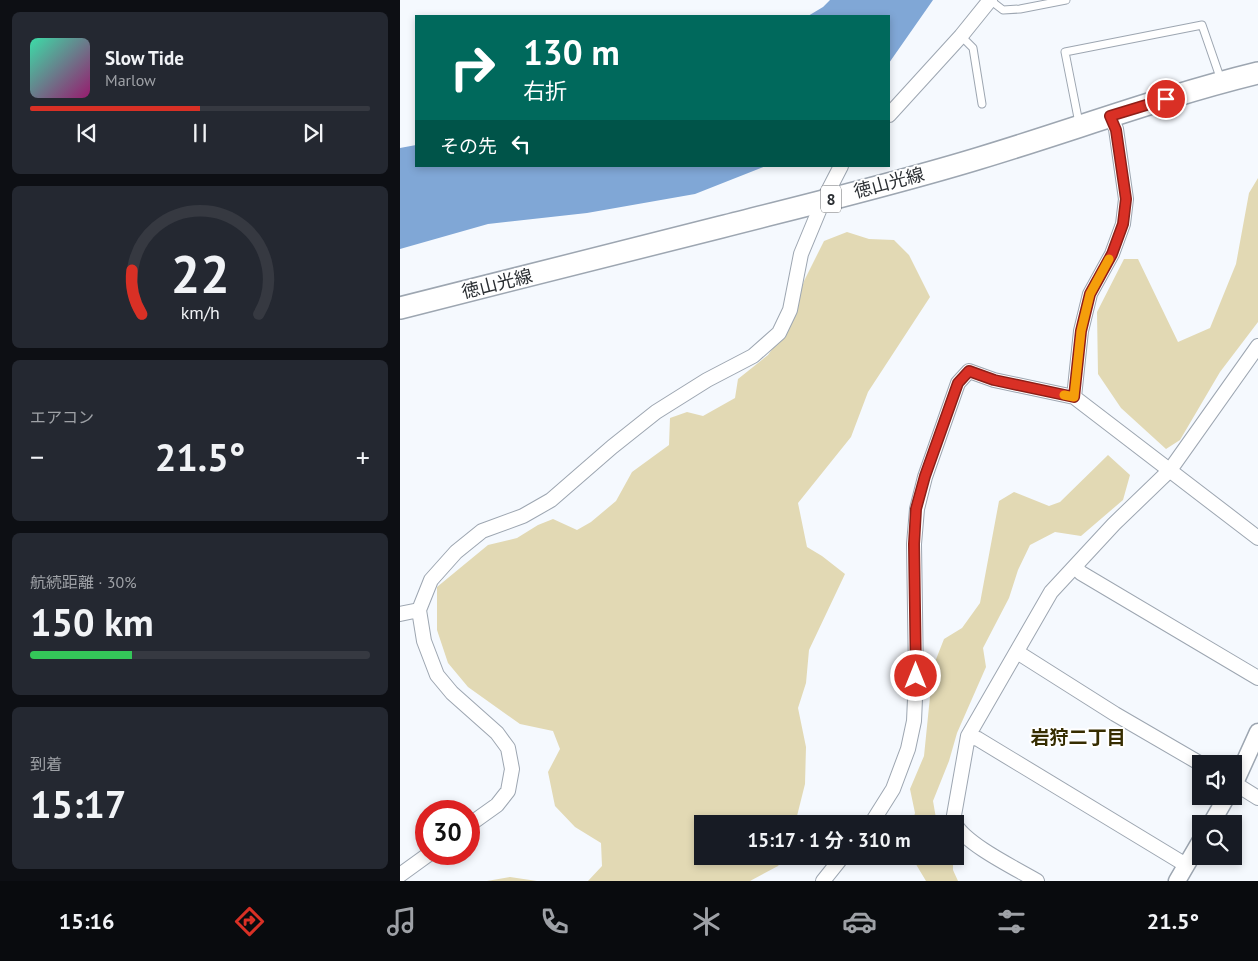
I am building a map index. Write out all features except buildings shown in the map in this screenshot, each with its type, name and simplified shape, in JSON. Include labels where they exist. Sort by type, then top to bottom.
[{"type":"main road","name":"徳山光線","points":[[400,308],[823,201],[979,158],[1110,116],[1258,73]]},
{"type":"street","points":[[890,114],[961,36],[990,0]]},
{"type":"street","points":[[1074,397],[1081,331],[1090,294],[1112,254],[1123,224],[1126,199],[1116,130],[1110,116]]},
{"type":"street","points":[[480,817],[497,805],[508,790],[512,770],[508,748],[497,733],[452,693],[437,675],[424,641],[419,610],[430,580],[456,552],[482,531],[523,516],[550,500],[656,412],[707,380],[753,356],[779,333],[790,310],[801,254],[823,201],[840,167]]},
{"type":"street","points":[[954,815],[968,736],[1051,592],[1114,524],[1170,470],[1258,346]]},
{"type":"street","points":[[877,815],[893,790],[908,749],[914,721],[916,676],[914,544],[916,509],[925,476],[958,383],[969,371],[994,380],[1074,397],[1257,536]]},
{"type":"street","points":[[1075,566],[1082,573],[1258,678]]},
{"type":"street","points":[[400,614],[419,610]]},
{"type":"street","points":[[1018,652],[1115,714],[1192,759]]},
{"type":"street","points":[[1242,767],[1258,732]]},
{"type":"street","points":[[968,736],[978,740],[1186,865]]},
{"type":"street","points":[[1242,789],[1258,798]]},
{"type":"street","points":[[964,836],[1034,880]]},
{"type":"street","points":[[1177,881],[1192,855]]},
{"type":"street","points":[[400,875],[415,864]]},
{"type":"street","points":[[823,881],[836,865]]},
{"type":"lane","points":[[990,0],[1003,10],[1020,9],[1065,0]]},
{"type":"lane","points":[[1080,126],[1065,52],[1202,25],[1222,82]]},
{"type":"lane","points":[[961,36],[973,48],[982,104]]},
{"type":"shaded area","points":[[1258,178],[1258,322],[1220,372],[1180,440],[1166,449],[1121,408],[1098,374],[1097,312],[1124,259],[1138,259],[1178,342],[1210,328],[1236,264],[1249,193]]},
{"type":"shaded area","points":[[847,232],[869,239],[894,240],[909,255],[930,297],[868,392],[851,437],[798,503],[807,547],[845,574],[809,650],[806,683],[798,708],[806,747],[805,784],[797,815],[694,815],[694,865],[779,865],[750,881],[588,881],[602,866],[601,843],[575,827],[555,806],[548,772],[560,749],[553,731],[520,724],[468,687],[448,663],[437,630],[437,587],[488,545],[517,538],[538,525],[553,519],[577,530],[591,522],[616,501],[632,472],[669,445],[670,418],[687,412],[703,416],[735,398],[738,379],[768,355],[791,323],[804,281],[824,241]]},
{"type":"shaded area","points":[[1108,455],[1130,475],[1123,500],[1081,536],[1055,532],[1030,545],[1018,570],[1009,598],[983,648],[986,667],[957,733],[949,761],[933,801],[935,815],[914,815],[910,789],[924,756],[933,667],[944,639],[962,628],[980,603],[999,501],[1014,492],[1049,506],[1060,502]]},
{"type":"shaded area","points":[[916,865],[953,865],[958,881],[926,881]]},
{"type":"shaded area","points":[[510,877],[537,881],[487,881]]},
{"type":"water","points":[[830,0],[933,0],[890,62],[890,15],[810,15]]},
{"type":"water","points":[[415,145],[415,167],[763,167],[695,194],[587,213],[488,224],[400,249],[400,148]]},
{"type":"slow traffic","points":[[1064,395],[1074,397],[1081,331],[1090,294],[1109,259]]},
{"type":"district","name":"岩狩二丁目","points":[[1078,737]]},
{"type":"route","points":[[916,676],[914,544],[916,509],[925,476],[958,383],[969,371],[994,380],[1074,397],[1081,331],[1090,294],[1112,254],[1123,224],[1126,199],[1116,130],[1110,116],[1166,99]]}]
